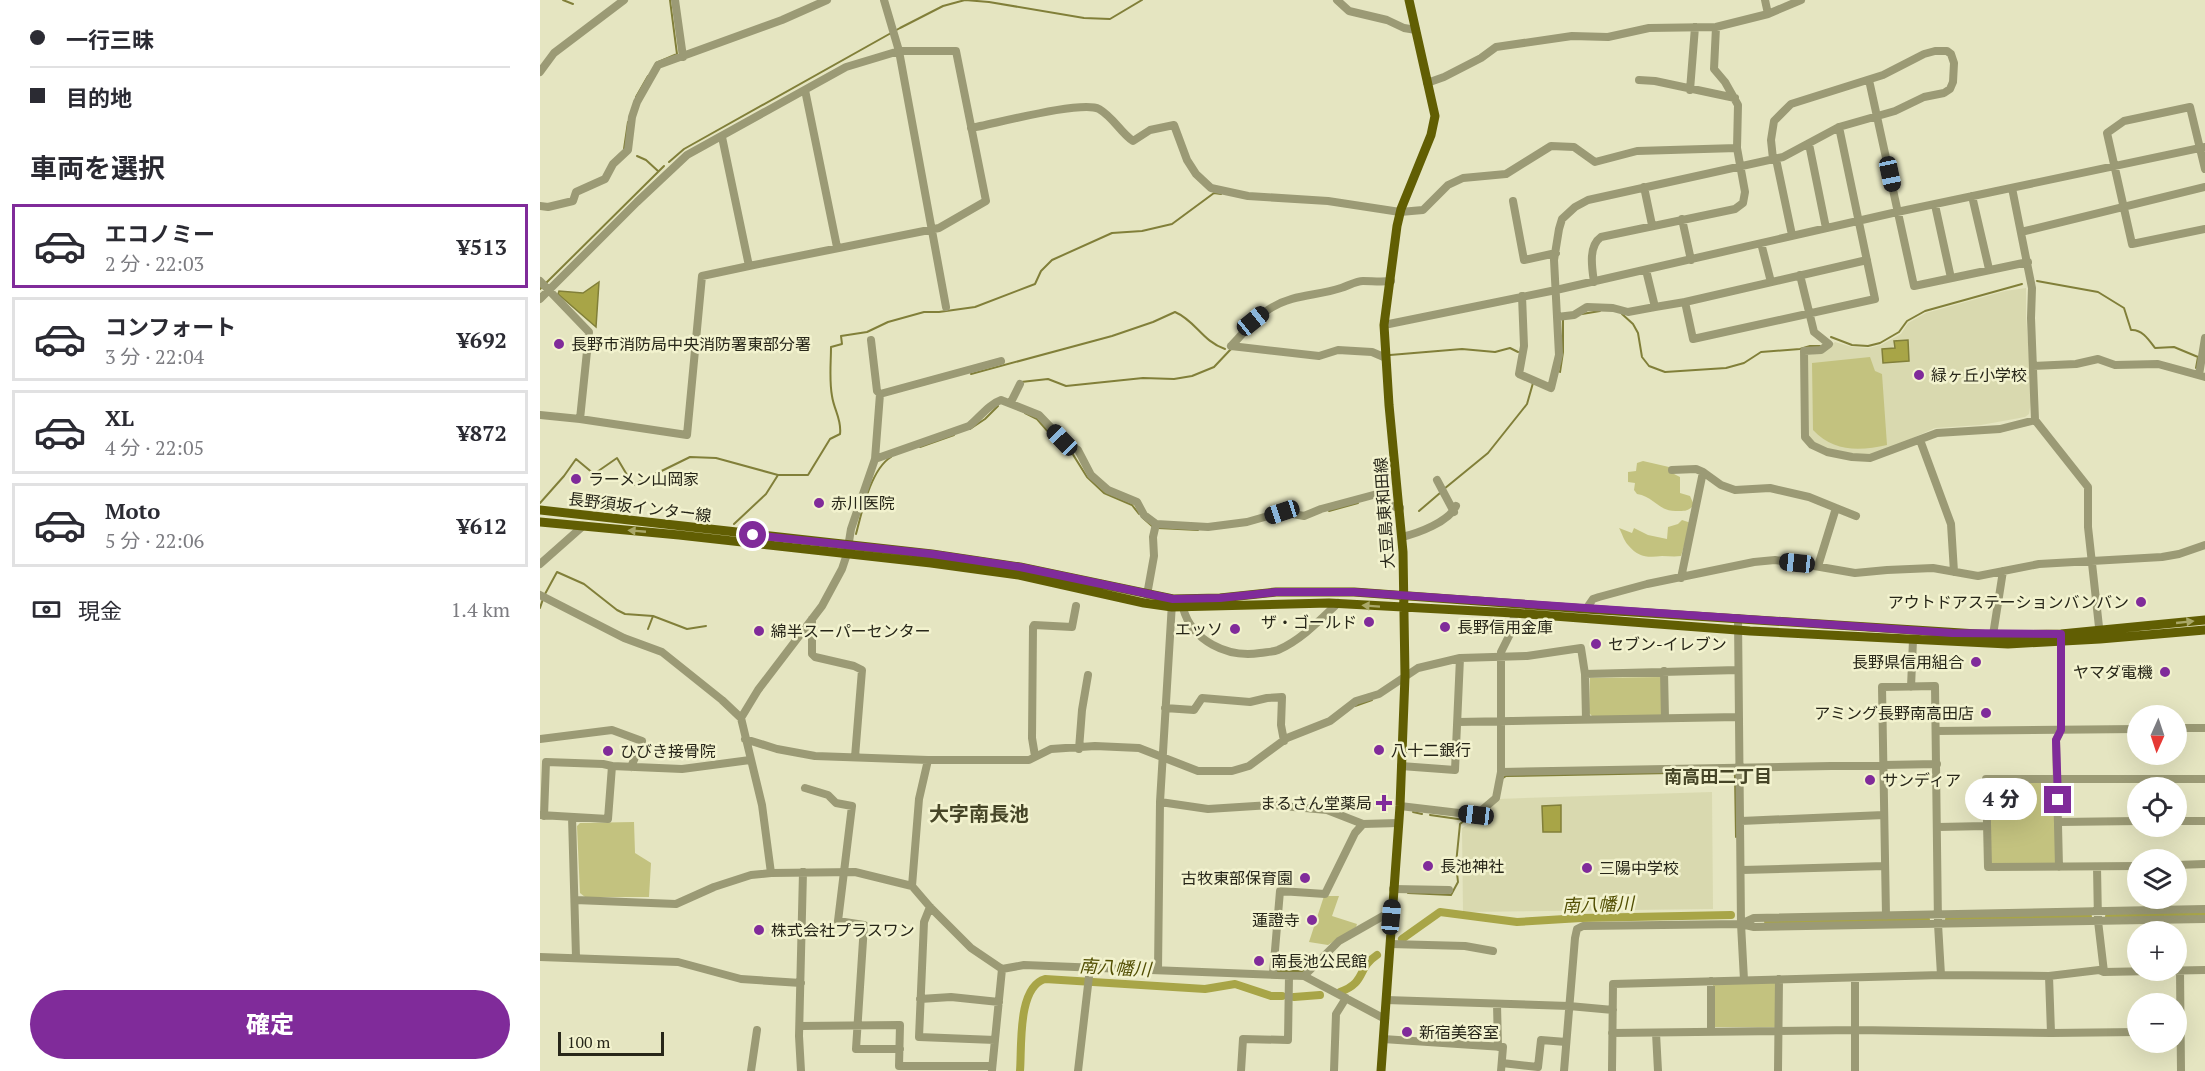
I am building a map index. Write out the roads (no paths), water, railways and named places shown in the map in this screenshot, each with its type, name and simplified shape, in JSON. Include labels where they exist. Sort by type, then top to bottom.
[{"type":"main road","name":"大豆島東和田線","points":[[1381,1071],[1400,806],[1405,676],[1402,537],[1384,325],[1396,226],[1431,135],[1435,116],[1409,0]]},
{"type":"main road","name":"長野須坂インター線","points":[[540,510],[848,544],[1020,567],[1148,595],[1183,608],[1272,603],[1338,603],[1514,613],[1738,630],[2008,644],[2205,620]]},
{"type":"main road","name":"長野須坂インター線","points":[[540,522],[847,554],[1019,575],[1144,603],[1172,603],[1276,592],[1324,591],[2061,638]]},
{"type":"main road","name":"長野須坂インター線","points":[[2100,634],[2205,630]]},
{"type":"street","points":[[540,72],[554,53],[624,0]]},
{"type":"street","points":[[675,0],[683,57]]},
{"type":"street","points":[[540,206],[548,207],[573,201],[576,192],[605,179],[614,164],[628,150],[632,117],[637,102],[658,65],[782,20],[827,0]]},
{"type":"street","points":[[884,0],[896,41],[946,307]]},
{"type":"street","points":[[1337,0],[1349,11],[1416,30]]},
{"type":"street","points":[[1766,0],[1768,14]]},
{"type":"street","points":[[1427,83],[1481,58],[1496,47],[1572,36],[1608,37],[1649,28],[1716,27],[1768,14],[1801,0]]},
{"type":"street","points":[[1690,90],[1695,27]]},
{"type":"street","points":[[1594,282],[1592,256],[1596,240],[1601,237],[1735,209],[1740,206],[1745,192],[1737,148],[1738,105],[1714,69],[1716,27]]},
{"type":"street","points":[[540,299],[545,285],[687,155],[846,67],[898,51],[956,51],[986,201],[939,228],[702,276],[687,435],[540,415]]},
{"type":"street","points":[[1522,296],[1524,346],[1519,374],[1551,388],[1559,355],[1556,253],[1563,219],[1575,207],[1588,200],[1775,159],[1790,154],[1839,127],[1895,111],[1924,97],[1944,93],[1950,89],[1953,82],[1954,63],[1951,54],[1947,51],[1935,51],[1924,54],[1883,75],[1791,104],[1774,121],[1771,140],[1775,159],[1792,236]]},
{"type":"street","points":[[1639,80],[1655,81],[1735,98]]},
{"type":"street","points":[[1869,80],[1914,286],[2028,262]]},
{"type":"street","points":[[805,90],[837,247]]},
{"type":"street","points":[[971,128],[1071,108],[1091,107],[1098,109],[1114,121],[1133,141],[1150,130],[1174,125],[1187,160],[1196,174],[1211,188],[1248,196],[1328,201],[1400,212],[1423,210],[1441,190],[1463,178],[1506,174],[1551,146],[1574,147],[1595,162],[1637,151],[1737,148]]},
{"type":"street","points":[[2205,169],[2202,147],[2190,107],[2124,121],[2107,133],[2132,244],[2205,229]]},
{"type":"street","points":[[1685,302],[1693,339],[1875,300],[1839,127]]},
{"type":"street","points":[[722,137],[749,266]]},
{"type":"street","points":[[1809,144],[1826,228]]},
{"type":"street","points":[[1384,325],[1594,282],[1897,212],[2202,147]]},
{"type":"street","points":[[1644,187],[1652,225]]},
{"type":"street","points":[[2022,232],[2205,187]]},
{"type":"street","points":[[2012,188],[2032,288],[2035,420],[2088,487],[2088,527],[2100,634]]},
{"type":"street","points":[[1972,196],[1989,269]]},
{"type":"street","points":[[1513,201],[1524,260],[1556,253]]},
{"type":"street","points":[[1935,205],[1951,278]]},
{"type":"street","points":[[1682,219],[1691,260]]},
{"type":"street","points":[[1761,243],[1771,282]]},
{"type":"street","points":[[1557,317],[1574,315],[1587,307],[1613,308],[1628,312],[1685,302],[1867,260]]},
{"type":"street","points":[[1646,270],[1655,307]]},
{"type":"street","points":[[1800,275],[1814,332],[1829,344],[1821,350],[1804,351],[1805,437],[1812,445],[1827,452],[1870,458],[1937,433],[2000,429],[2035,420]]},
{"type":"street","points":[[1386,358],[1372,352],[1338,350],[1319,356],[1231,346],[1253,321],[1270,308],[1286,300],[1306,294],[1332,291],[1362,281],[1372,283],[1391,281]]},
{"type":"street","points":[[545,285],[589,332],[580,419]]},
{"type":"street","points":[[2033,366],[2076,364],[2098,359],[2115,365],[2158,364],[2202,376],[2205,338]]},
{"type":"street","points":[[741,718],[758,690],[822,606],[847,554],[851,529],[875,459],[880,394],[877,391],[871,340]]},
{"type":"street","points":[[880,394],[1001,361]]},
{"type":"street","points":[[1011,402],[1020,384]]},
{"type":"street","points":[[875,459],[969,426],[994,402],[1001,400],[1040,415],[1062,440],[1078,450],[1091,476],[1108,490],[1137,502],[1144,515],[1156,524],[1208,527],[1247,522],[1282,512],[1304,516],[1377,494],[1392,506],[1400,508]]},
{"type":"street","points":[[1920,440],[1951,524],[1954,572]]},
{"type":"street","points":[[1672,470],[1696,469],[1721,485],[1735,490],[1770,488],[1809,497],[1856,516]]},
{"type":"street","points":[[1681,578],[1703,472]]},
{"type":"street","points":[[1402,537],[1419,533],[1455,509],[1437,480]]},
{"type":"street","points":[[1818,566],[1836,508]]},
{"type":"street","points":[[1148,595],[1156,524]]},
{"type":"street","points":[[540,564],[583,526]]},
{"type":"street","points":[[1586,609],[1593,599],[1647,584],[1754,562],[1775,560],[1855,573],[1933,568],[1978,576],[2039,564],[2162,557],[2205,545]]},
{"type":"street","points":[[1993,634],[2003,571]]},
{"type":"street","points":[[543,596],[624,638],[662,652],[741,718],[762,805],[771,873]]},
{"type":"street","points":[[1158,970],[1160,802],[1172,603]]},
{"type":"street","points":[[1183,608],[1193,629],[1216,648],[1249,655],[1277,651],[1317,623],[1338,603]]},
{"type":"street","points":[[1035,756],[1032,738],[1033,627],[1034,625],[1072,627],[1076,606]]},
{"type":"street","points":[[1400,806],[1476,815],[1496,798],[1502,772],[1501,656],[1503,644],[1513,628],[1514,613]]},
{"type":"street","points":[[1738,618],[1741,924],[1744,980]]},
{"type":"street","points":[[812,619],[812,654],[815,657],[862,670],[855,757]]},
{"type":"street","points":[[2059,867],[2056,740],[2061,730],[2061,638]]},
{"type":"street","points":[[1911,687],[1913,640]]},
{"type":"street","points":[[746,739],[777,749],[815,756],[928,760],[1029,760],[1051,749],[1095,746],[1131,747],[1198,771],[1232,771],[1255,762],[1284,741],[1330,721],[1350,704],[1379,694],[1418,668],[1460,658],[1527,656],[1581,648],[1585,674],[1586,719]]},
{"type":"street","points":[[1401,766],[1455,770],[1460,658]]},
{"type":"street","points":[[1585,674],[1738,670]]},
{"type":"street","points":[[1664,671],[1665,718]]},
{"type":"street","points":[[1079,748],[1088,675]]},
{"type":"street","points":[[1886,916],[1882,687],[1935,686],[1938,924],[1941,975]]},
{"type":"street","points":[[1165,708],[1194,710],[1202,698],[1250,702],[1282,697],[1281,725],[1284,741]]},
{"type":"street","points":[[1458,722],[1739,717]]},
{"type":"street","points":[[2187,728],[2205,728]]},
{"type":"street","points":[[1936,731],[2127,729]]},
{"type":"street","points":[[540,739],[612,730],[642,741],[631,767]]},
{"type":"street","points":[[612,766],[609,819],[542,815],[546,762],[682,769],[750,760]]},
{"type":"street","points":[[912,886],[919,799],[928,760]]},
{"type":"street","points":[[1502,772],[1936,764]]},
{"type":"street","points":[[2127,866],[1988,867],[1986,779],[2205,779]]},
{"type":"street","points":[[805,788],[828,795],[836,803],[852,806],[838,921],[864,925],[856,1049],[900,1049]]},
{"type":"street","points":[[1160,802],[1208,809],[1271,805],[1327,810],[1363,824],[1398,824]]},
{"type":"street","points":[[1741,821],[1884,815]]},
{"type":"street","points":[[572,817],[576,957]]},
{"type":"street","points":[[2187,821],[2205,821]]},
{"type":"street","points":[[2059,822],[2127,822]]},
{"type":"street","points":[[1273,974],[1280,891],[1325,894],[1355,833],[1363,824]]},
{"type":"street","points":[[1938,827],[1986,826]]},
{"type":"street","points":[[2187,865],[2205,864]]},
{"type":"street","points":[[1742,870],[1885,866]]},
{"type":"street","points":[[2097,867],[2098,921],[2104,972]]},
{"type":"street","points":[[801,1071],[803,872]]},
{"type":"street","points":[[575,900],[676,904],[714,887],[751,875],[803,872],[870,874],[912,886],[971,948],[1002,969],[1024,965],[1304,976],[1385,1019]]},
{"type":"street","points":[[1393,889],[1449,890]]},
{"type":"street","points":[[930,907],[924,922],[919,1037],[994,1040]]},
{"type":"street","points":[[1741,924],[1754,918],[2205,909]]},
{"type":"street","points":[[1304,976],[1339,941],[1383,916],[1391,917]]},
{"type":"street","points":[[1564,1071],[1577,928],[1583,926],[1741,924],[1754,927],[2205,919]]},
{"type":"street","points":[[1390,944],[1465,946],[1493,951]]},
{"type":"street","points":[[540,957],[678,962],[741,979],[801,983]]},
{"type":"street","points":[[1078,1071],[1090,968]]},
{"type":"street","points":[[800,1026],[900,1025],[899,1066],[992,1069],[1002,969]]},
{"type":"street","points":[[1612,1071],[1613,984],[1941,975],[2049,976],[2099,970],[2127,972]]},
{"type":"street","points":[[2187,971],[2205,970]]},
{"type":"street","points":[[1241,1071],[1243,1039],[1287,1040],[1289,976]]},
{"type":"street","points":[[2049,976],[2051,1034]]},
{"type":"street","points":[[1855,978],[1855,1071]]},
{"type":"street","points":[[1778,1071],[1779,980]]},
{"type":"street","points":[[1711,981],[1711,1032]]},
{"type":"street","points":[[920,999],[951,997],[999,1002]]},
{"type":"street","points":[[1334,1071],[1336,1014],[1346,998]]},
{"type":"street","points":[[1386,1000],[1569,1006],[1613,1010]]},
{"type":"street","points":[[1497,1004],[1498,1047]]},
{"type":"street","points":[[751,1071],[757,1030]]},
{"type":"street","points":[[1612,1034],[1856,1030],[2051,1034],[2127,1032]]},
{"type":"street","points":[[1656,1033],[1658,1071]]},
{"type":"street","points":[[1383,1039],[1503,1047],[1502,1067],[1538,1067],[1541,1040],[1566,1042]]},
{"type":"street","points":[[2180,1053],[2181,1071]]},
{"type":"waterway","points":[[563,0],[573,4]]},
{"type":"waterway","points":[[656,63],[677,54],[670,0]]},
{"type":"waterway","points":[[669,162],[684,149],[943,6],[965,0],[1084,18],[1110,19],[1142,0]]},
{"type":"waterway","points":[[636,97],[648,76]]},
{"type":"waterway","points":[[624,149],[628,122]]},
{"type":"waterway","points":[[637,156],[646,160],[658,171]]},
{"type":"waterway","points":[[540,289],[664,166]]},
{"type":"waterway","points":[[734,524],[766,494],[778,475],[808,475],[830,439],[840,434],[840,424],[832,396],[830,372],[831,347],[842,344],[841,336],[867,332],[888,322],[924,312],[975,307],[1035,284],[1041,271],[1052,260],[1112,233],[1142,231],[1172,224],[1214,193],[1221,194]]},
{"type":"waterway","points":[[2037,281],[2098,292],[2124,308],[2131,330],[2142,333],[2155,348],[2174,347],[2198,357],[2196,368]]},
{"type":"waterway","points":[[1831,337],[1852,345],[1868,346],[1880,343],[1899,332],[1907,321],[1925,311],[2022,284]]},
{"type":"waterway","points":[[1582,314],[1600,311]]},
{"type":"waterway","points":[[971,374],[1112,336],[1175,312],[1188,320],[1210,341],[1225,349]]},
{"type":"waterway","points":[[1622,314],[1633,324],[1638,333],[1642,357],[1649,366],[1665,372],[1726,368],[1744,363],[1761,352],[1820,346]]},
{"type":"waterway","points":[[1560,372],[1563,352],[1563,319]]},
{"type":"waterway","points":[[1390,355],[1462,349],[1495,352],[1510,348],[1518,352]]},
{"type":"waterway","points":[[1021,382],[1048,379],[1066,386],[1143,378],[1174,379],[1192,376],[1214,367],[1231,349]]},
{"type":"waterway","points":[[1444,489],[1488,453],[1527,404],[1533,383]]},
{"type":"waterway","points":[[970,429],[998,406]]},
{"type":"waterway","points":[[1025,413],[1037,419],[1057,442],[1072,453],[1087,477],[1104,493],[1132,505],[1139,514]]},
{"type":"waterway","points":[[920,447],[954,435]]},
{"type":"waterway","points":[[540,503],[576,459],[594,474],[617,458],[633,485],[690,457],[716,458],[778,475]]},
{"type":"waterway","points":[[856,534],[864,503],[873,481],[878,471],[891,457]]},
{"type":"waterway","points":[[1419,511],[1440,493]]},
{"type":"waterway","points":[[1329,511],[1358,503]]},
{"type":"waterway","points":[[1143,518],[1152,526]]},
{"type":"waterway","points":[[1158,528],[1198,530]]},
{"type":"waterway","points":[[545,594],[557,572],[584,584],[625,614],[653,616],[687,629],[706,626]]},
{"type":"waterway","points":[[540,608],[543,599]]},
{"type":"waterway","points":[[648,629],[653,616]]},
{"type":"waterway","points":[[1355,706],[1372,700]]},
{"type":"waterway","points":[[1678,772],[1731,772],[1735,775],[1736,837]]},
{"type":"waterway","points":[[1503,778],[1506,776],[1672,773]]},
{"type":"waterway","points":[[1413,812],[1422,814]]},
{"type":"waterway","points":[[1408,893],[1451,895],[1458,882],[1456,864],[1460,824],[1465,820],[1430,815]]},
{"type":"waterway","name":"南八幡川","points":[[1402,939],[1440,912],[1517,922],[1581,918],[1731,915]]},
{"type":"waterway","name":"南八幡川","points":[[2109,917],[2205,915]]},
{"type":"waterway","name":"南八幡川","points":[[1949,920],[2088,917]]},
{"type":"waterway","name":"南八幡川","points":[[1768,921],[1926,920]]},
{"type":"waterway","name":"南八幡川","points":[[1340,992],[1354,984],[1366,965],[1377,955]]},
{"type":"waterway","points":[[1277,971],[1305,971]]},
{"type":"waterway","name":"南八幡川","points":[[1020,1071],[1021,1034],[1025,1006],[1036,984],[1045,979],[1205,989],[1235,984],[1271,996],[1282,996]]},
{"type":"waterway","name":"南八幡川","points":[[1294,997],[1320,995]]},
{"type":"place","name":"長野市消防局中央消防署東部分署","points":[[559,344]]},
{"type":"place","name":"緑ヶ丘小学校","points":[[1919,375]]},
{"type":"place","name":"ラーメン山岡家","points":[[576,479]]},
{"type":"place","name":"赤川医院","points":[[819,503]]},
{"type":"place","name":"アウトドアステーションバンバン","points":[[2141,602]]},
{"type":"place","name":"ザ・ゴールド","points":[[1369,622]]},
{"type":"place","name":"長野信用金庫","points":[[1445,627]]},
{"type":"place","name":"エッソ","points":[[1235,629]]},
{"type":"place","name":"綿半スーパーセンター","points":[[759,631]]},
{"type":"place","name":"セブン-イレブン","points":[[1596,644]]},
{"type":"place","name":"長野県信用組合","points":[[1976,662]]},
{"type":"place","name":"ヤマダ電機","points":[[2165,672]]},
{"type":"place","name":"アミング長野南高田店","points":[[1986,713]]},
{"type":"place","name":"八十二銀行","points":[[1379,750]]},
{"type":"place","name":"ひびき接骨院","points":[[608,751]]},
{"type":"place","name":"サンディア","points":[[1870,780]]},
{"type":"place","name":"まるさん堂薬局","points":[[1384,803]]},
{"type":"place","name":"長池神社","points":[[1428,866]]},
{"type":"place","name":"三陽中学校","points":[[1587,868]]},
{"type":"place","name":"古牧東部保育園","points":[[1305,878]]},
{"type":"place","name":"蓮證寺","points":[[1312,920]]},
{"type":"place","name":"株式会社プラスワン","points":[[759,930]]},
{"type":"place","name":"南長池公民館","points":[[1259,961]]},
{"type":"place","name":"新宿美容室","points":[[1407,1032]]},
{"type":"district","name":"南高田二丁目","points":[[1718,777]]},
{"type":"district","name":"大字南長池","points":[[979,814]]}]
